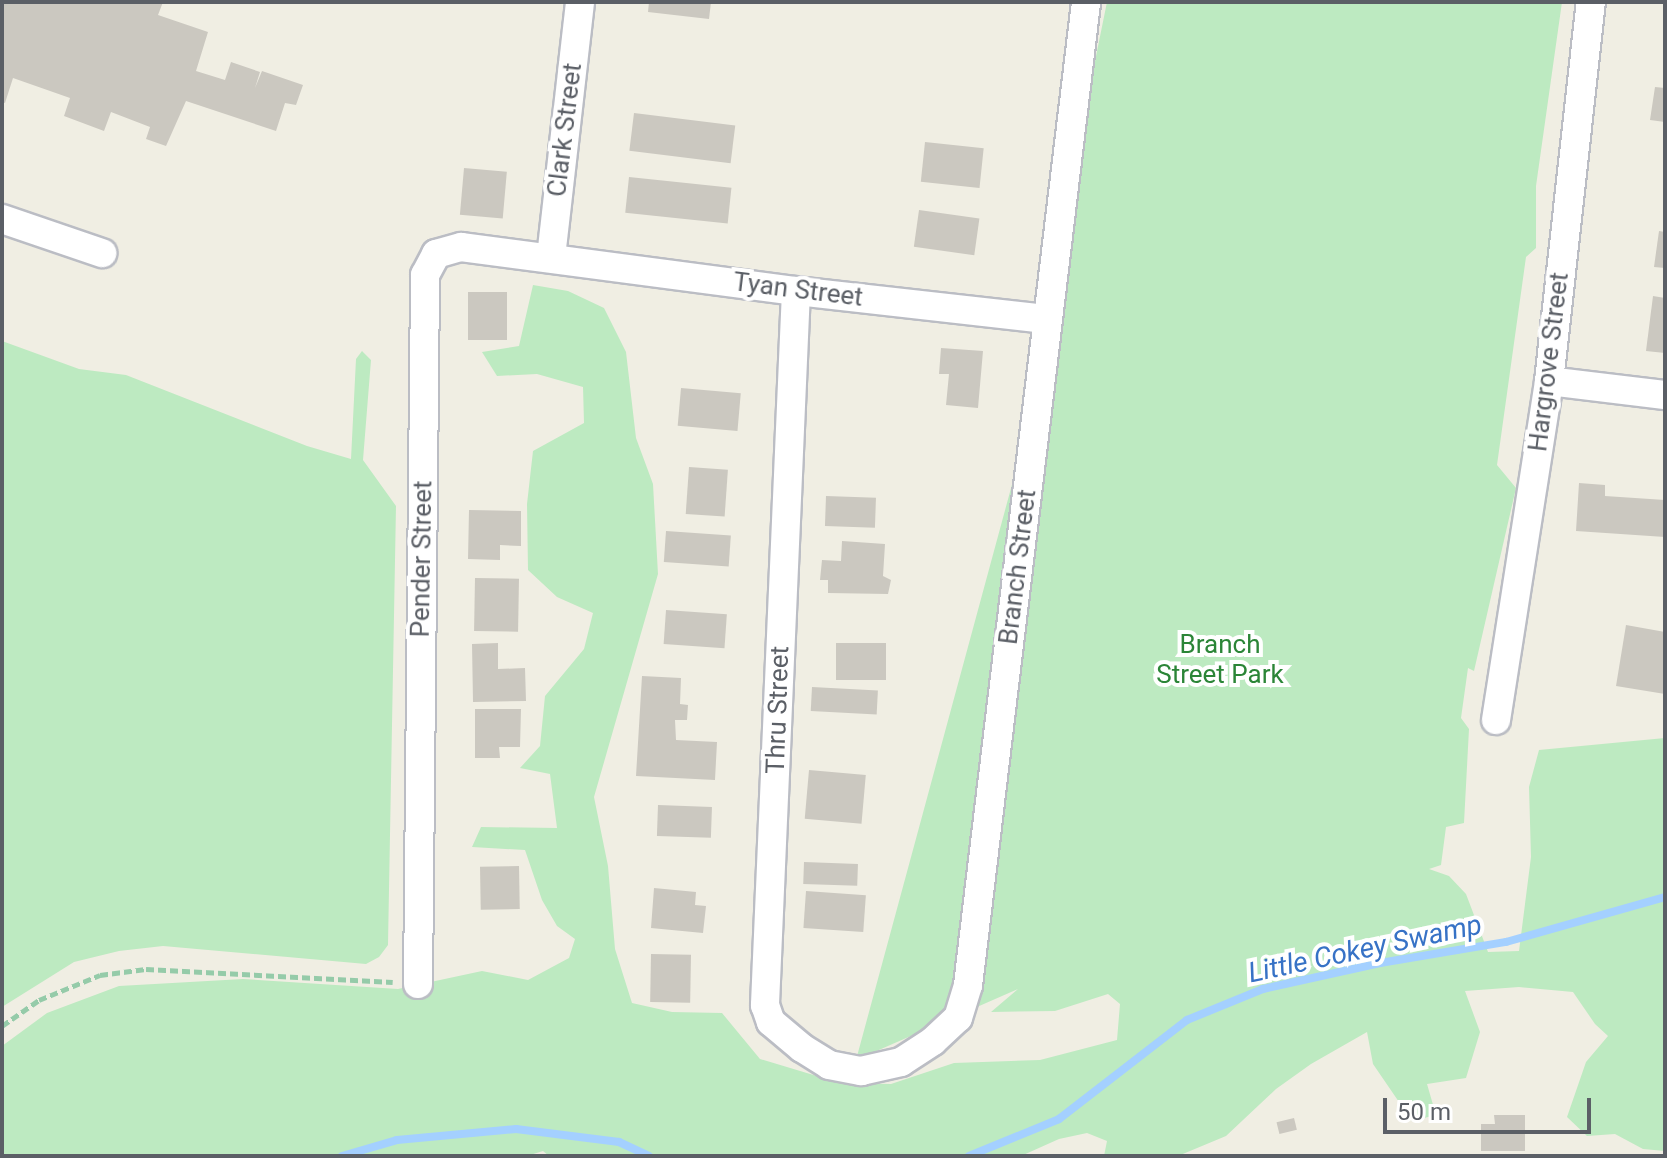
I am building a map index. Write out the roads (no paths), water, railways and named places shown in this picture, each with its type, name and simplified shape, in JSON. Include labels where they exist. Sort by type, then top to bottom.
[{"type":"street","name":"Clark Street","points":[[551,257],[580,2]]},
{"type":"street","name":"Branch Street","points":[[861,1071],[901,1062],[933,1041],[958,1018],[968,985],[1086,2]]},
{"type":"street","name":"Hargrove Street","points":[[1496,720],[1549,381],[1591,2]]},
{"type":"street","points":[[2,219],[102,253]]},
{"type":"street","name":"Pender Street","points":[[418,984],[425,275],[436,254],[461,247],[551,257]]},
{"type":"street","name":"Tyan Street","points":[[551,257],[796,291],[1047,319]]},
{"type":"street","name":"Thru Street","points":[[796,291],[765,1005],[771,1022],[802,1048],[829,1065],[861,1071]]},
{"type":"street","points":[[1549,381],[1665,395]]},
{"type":"waterway","name":"Little Cokey Swamp","points":[[969,1156],[1059,1119],[1187,1020],[1263,989],[1380,963],[1506,942],[1665,897]]},
{"type":"waterway","name":"Little Cokey Swamp","points":[[342,1156],[397,1140],[516,1129],[619,1142],[649,1156]]},
{"type":"park label","name":"Branch Street Park","points":[[1220,660]]}]
